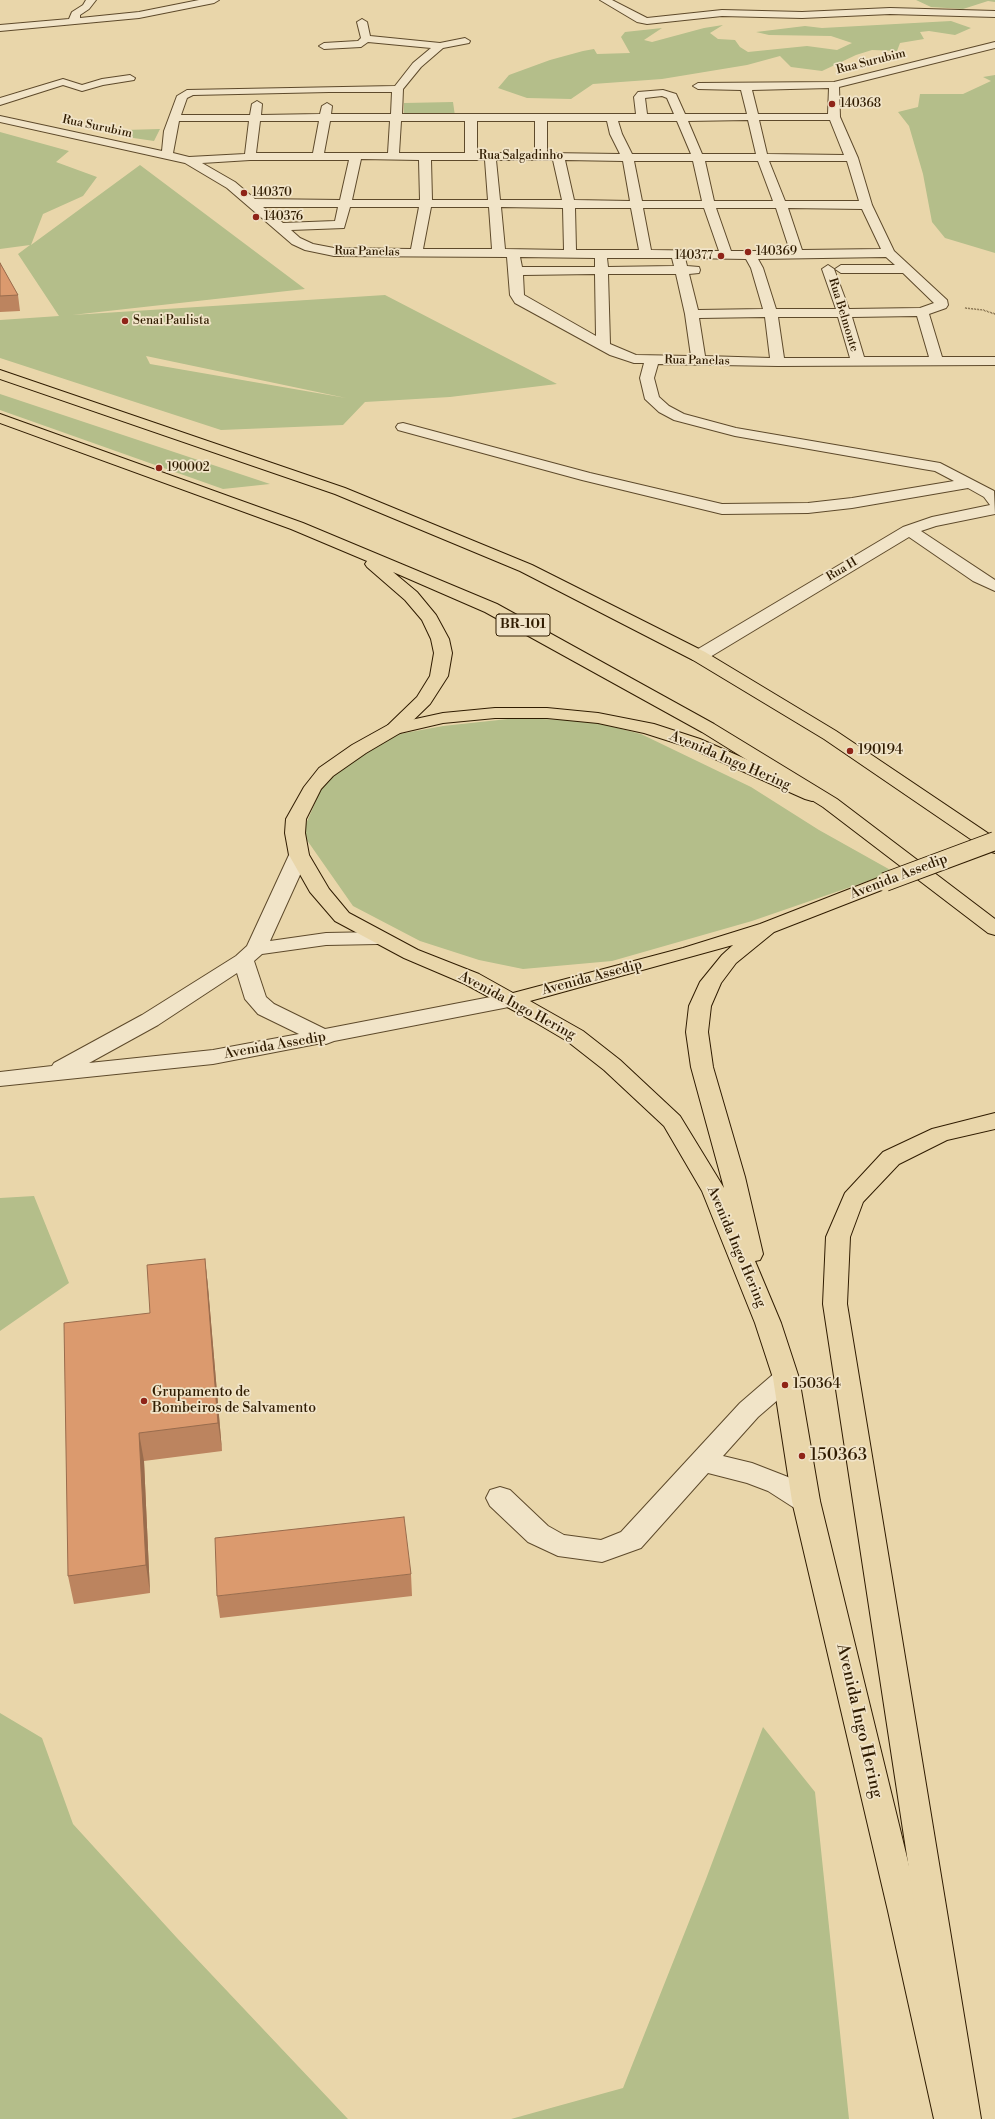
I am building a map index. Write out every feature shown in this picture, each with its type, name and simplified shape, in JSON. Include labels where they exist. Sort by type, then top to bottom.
[{"type":"main road","points":[[0,374],[340,491],[433,528],[526,568],[699,656],[830,735],[995,847]]},
{"type":"main road","name":"BR-101","points":[[0,418],[297,526],[357,550],[497,611],[626,681],[708,728],[830,803],[995,929]]},
{"type":"main road","points":[[357,550],[411,596],[430,619],[440,639],[443,653],[440,676],[424,700],[394,729]]},
{"type":"main road","name":"Avenida Ingo Hering","points":[[830,803],[694,743],[648,728],[598,718],[547,713],[495,713],[443,718],[394,729],[348,756],[326,772],[313,787],[296,819],[295,833],[299,855],[320,892],[342,917],[378,938],[411,954],[472,979],[575,1036],[612,1065],[672,1121],[714,1191],[768,1323],[786,1378],[806,1500],[902,1903],[951,2119]]},
{"type":"main road","name":"Avenida Assedip","points":[[511,1000],[584,979],[690,952],[767,928],[995,841]]},
{"type":"main road","name":"Avenida Ingo Hering","points":[[767,928],[729,959],[711,982],[700,1006],[698,1032],[702,1067],[733,1177],[768,1323]]},
{"type":"main road","points":[[964,2119],[835,1304],[838,1237],[853,1199],[891,1158],[940,1134],[995,1121]]},
{"type":"street","points":[[74,22],[75,14],[86,7],[91,0]]},
{"type":"street","points":[[154,12],[164,0]]},
{"type":"street","points":[[0,28],[139,15],[214,0]]},
{"type":"street","points":[[606,0],[645,21],[722,13],[802,15],[890,11],[995,14]]},
{"type":"street","points":[[362,22],[366,39]]},
{"type":"street","points":[[324,46],[361,44],[366,39]]},
{"type":"street","points":[[366,39],[440,46],[465,41]]},
{"type":"street","name":"Rua Surubim","points":[[941,305],[940,300],[936,295],[905,269],[889,253],[866,206],[852,158],[834,118],[834,85],[995,45]]},
{"type":"street","points":[[393,156],[398,89],[417,66],[440,46]]},
{"type":"street","points":[[0,102],[82,76]]},
{"type":"street","points":[[63,82],[82,88],[102,82],[130,78]]},
{"type":"street","points":[[698,86],[746,87],[834,85]]},
{"type":"street","points":[[746,87],[762,157],[781,205],[797,254]]},
{"type":"street","points":[[167,154],[174,118],[182,96],[196,90],[328,88],[398,89]]},
{"type":"street","points":[[318,156],[325,119],[328,88]]},
{"type":"street","points":[[250,156],[257,118],[258,90]]},
{"type":"street","points":[[642,117],[639,97],[645,93],[660,92],[672,96],[698,157],[709,205],[726,254]]},
{"type":"street","points":[[471,117],[471,156]]},
{"type":"street","points":[[541,117],[541,156]]},
{"type":"street","points":[[611,117],[616,134],[628,157],[646,255]]},
{"type":"street","points":[[174,118],[834,118]]},
{"type":"street","name":"Rua Surubim","points":[[0,119],[189,160]]},
{"type":"street","name":"Rua Salgadinho","points":[[189,160],[250,156],[852,158]]},
{"type":"street","points":[[346,233],[347,204],[356,156]]},
{"type":"street","points":[[280,227],[346,233],[366,243],[416,248],[426,204],[425,156]]},
{"type":"street","name":"Rua Panelas","points":[[490,156],[494,205],[506,253],[516,271],[517,295],[520,300],[627,357],[652,361],[995,361]]},
{"type":"street","points":[[558,156],[569,205],[570,254]]},
{"type":"street","name":"Rua Panelas","points":[[189,160],[230,185],[296,241],[322,250],[350,253],[416,248],[506,253],[646,255],[889,253]]},
{"type":"street","points":[[251,203],[866,206]]},
{"type":"street","points":[[601,254],[603,270],[603,345]]},
{"type":"street","points":[[678,255],[692,314],[699,361]]},
{"type":"street","points":[[750,255],[757,268],[771,313],[778,362]]},
{"type":"street","points":[[742,269],[773,268]]},
{"type":"street","points":[[813,269],[905,269]]},
{"type":"street","name":"Rua Belmonte","points":[[828,269],[844,313],[858,362]]},
{"type":"street","points":[[516,271],[704,270]]},
{"type":"street","points":[[692,314],[922,312],[941,305]]},
{"type":"street","points":[[922,312],[937,362]]},
{"type":"street","points":[[652,361],[648,378],[652,399],[664,409],[679,417],[735,432],[923,464],[945,470],[970,483],[989,494],[995,502]]},
{"type":"street","points":[[403,427],[587,477],[722,509],[808,508],[852,503],[970,483]]},
{"type":"street","name":"Rua H","points":[[699,656],[909,530],[932,522],[995,509]]},
{"type":"street","points":[[909,530],[979,578],[995,586]]},
{"type":"street","points":[[299,855],[250,955],[256,999],[266,1009],[290,1022],[326,1036]]},
{"type":"street","name":"Avenida Ingo Hering","points":[[250,955],[326,939],[378,938]]},
{"type":"street","name":"Avenida Assedip","points":[[54,1073],[150,1020],[250,955]]},
{"type":"street","name":"Avenida Assedip","points":[[0,1079],[213,1057],[511,1000]]},
{"type":"street","points":[[500,1498],[538,1534],[558,1545],[577,1550],[602,1551],[630,1540],[749,1410],[786,1378]]},
{"type":"street","points":[[703,1461],[752,1474],[778,1484],[806,1500]]},
{"type":"path","points":[[941,305],[983,310],[995,314]]},
{"type":"green space","points":[[916,0],[995,0],[995,2],[988,1],[963,9],[931,7]]},
{"type":"green space","points":[[951,21],[971,28],[955,35],[929,31],[920,32],[924,39],[900,43],[897,51],[872,50],[856,55],[822,71],[791,67],[780,56],[747,65],[662,79],[593,84],[571,99],[527,98],[498,88],[509,75],[550,60],[583,51],[594,49],[597,54],[630,53],[621,37],[625,32],[662,28],[644,40],[652,42],[704,28],[723,25],[710,33],[718,39],[735,40],[740,47],[748,52],[807,46],[837,50],[852,43],[831,36],[769,35],[756,32],[805,26],[822,28]]},
{"type":"green space","points":[[995,75],[995,253],[945,238],[932,222],[923,174],[909,126],[898,112],[918,107],[920,94],[963,94],[991,81],[983,77]]},
{"type":"green space","points":[[453,102],[455,116],[404,117],[404,103]]},
{"type":"green space","points":[[160,129],[154,141],[113,135],[122,133],[124,130]]},
{"type":"green space","name":"Senai Paulista","points":[[0,132],[69,151],[56,162],[97,177],[83,196],[43,214],[31,245],[140,165],[305,289],[72,315],[385,295],[557,384],[450,397],[365,402],[343,425],[221,430],[0,358],[0,320],[59,316],[18,254],[30,245],[0,249]],"holes":[[[146,356],[346,398],[150,364]]]},
{"type":"green space","points":[[0,394],[270,484],[223,489],[0,410]]},
{"type":"green space","points":[[517,718],[590,721],[641,734],[751,787],[819,830],[894,872],[752,921],[612,961],[523,969],[479,960],[420,941],[353,906],[302,833],[329,771],[394,735],[443,726]]},
{"type":"green space","points":[[34,1196],[69,1283],[0,1331],[0,1198]]},
{"type":"green space","points":[[0,1713],[42,1738],[73,1824],[177,1938],[348,2119],[0,2119]]},
{"type":"green space","points":[[763,1727],[815,1792],[849,2119],[511,2119],[623,2088],[706,1879]]},
{"type":"building","points":[[0,263],[18,295],[0,296]]},
{"type":"building","name":"Grupamento de Bombeiros de Salvamento","points":[[205,1259],[218,1423],[139,1433],[146,1565],[68,1576],[64,1323],[150,1313],[147,1265]]},
{"type":"building","points":[[404,1517],[411,1574],[217,1596],[215,1538]]},
{"type":"place","name":"140368","points":[[832,104]]},
{"type":"place","name":"140370","points":[[244,193]]},
{"type":"place","name":"140376","points":[[256,217]]},
{"type":"place","name":"140369","points":[[748,252]]},
{"type":"place","name":"140377","points":[[721,256]]},
{"type":"place","name":"Senai Paulista","points":[[125,321]]},
{"type":"place","name":"190002","points":[[159,468]]},
{"type":"place","name":"190194","points":[[850,751]]},
{"type":"place","name":"150364","points":[[785,1385]]},
{"type":"place","name":"Grupamento de Bombeiros de Salvamento","points":[[144,1401]]},
{"type":"place","name":"150363","points":[[802,1456]]}]
